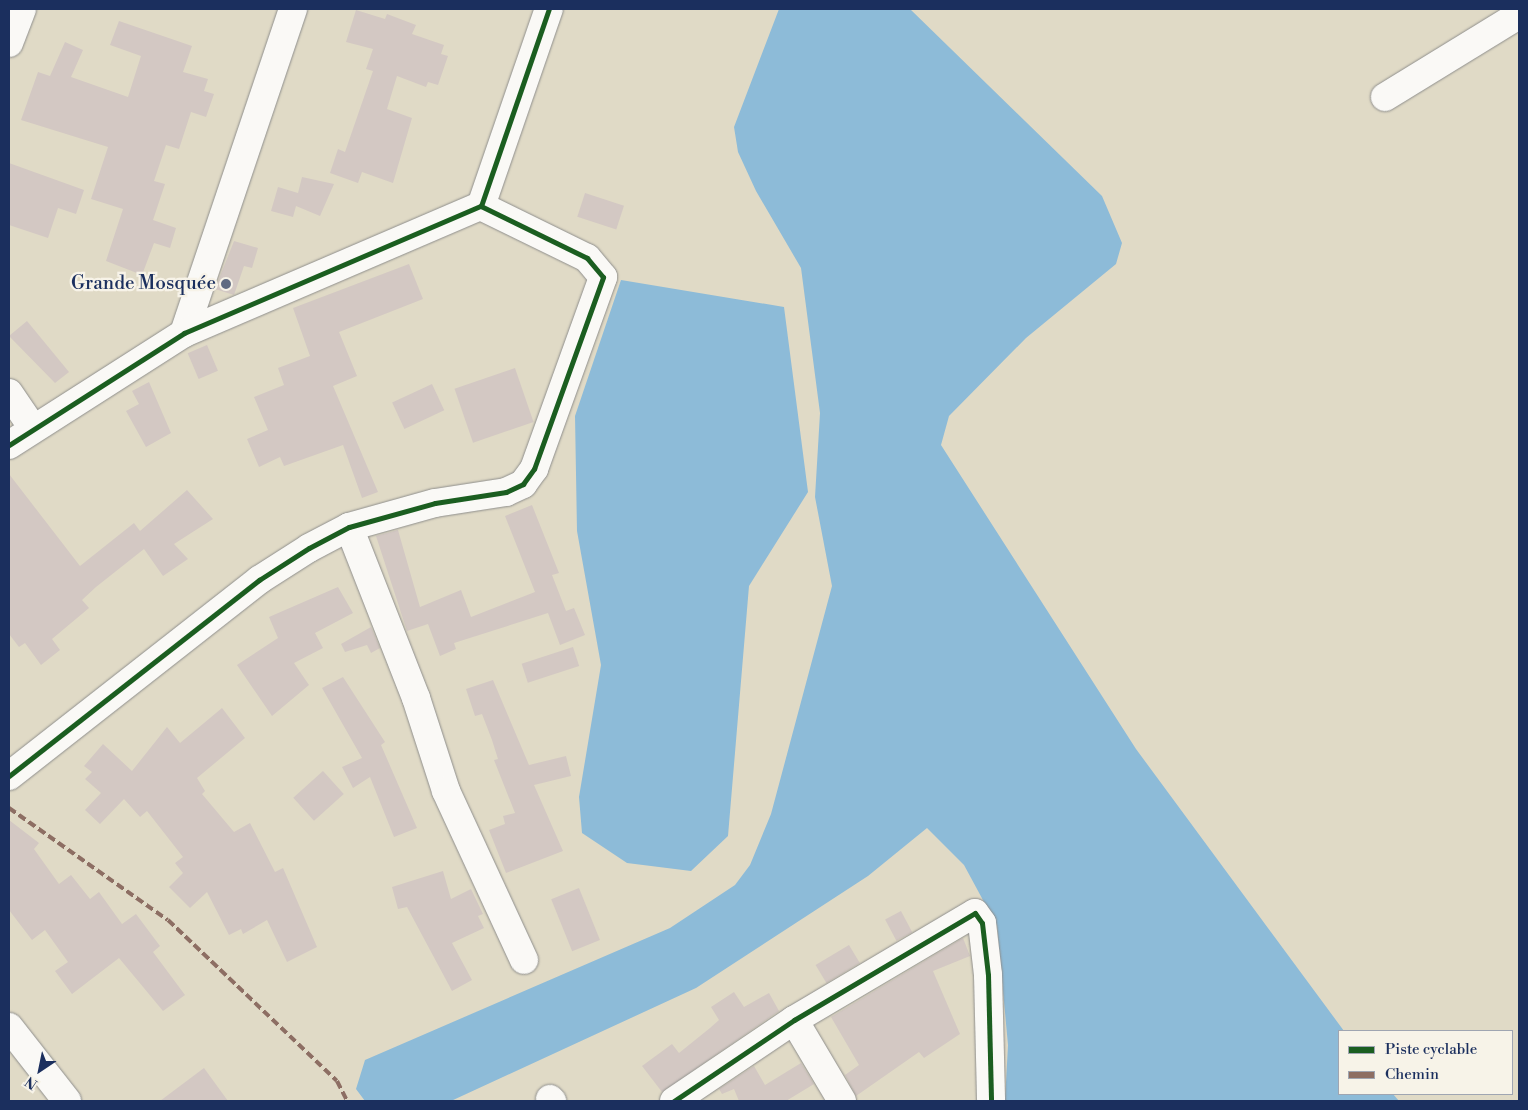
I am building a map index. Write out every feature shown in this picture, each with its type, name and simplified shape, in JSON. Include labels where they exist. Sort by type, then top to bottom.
[{"type":"street","points":[[9,43],[22,9]]},
{"type":"street","points":[[184,333],[293,9]]},
{"type":"street","points":[[9,445],[32,427],[184,333],[481,206],[549,9]]},
{"type":"street","points":[[1385,97],[1519,15]]},
{"type":"street","points":[[9,776],[259,580],[349,527],[435,503],[506,492],[523,484],[534,469],[603,276],[587,258],[481,206]]},
{"type":"street","points":[[9,393],[32,427]]},
{"type":"street","points":[[349,527],[416,698],[446,791],[524,960]]},
{"type":"street","points":[[674,1101],[702,1093],[794,1020],[978,913],[988,975],[990,1101]]},
{"type":"street","points":[[794,1020],[842,1101]]},
{"type":"street","points":[[9,1027],[67,1101]]},
{"type":"water","points":[[779,9],[910,9],[1102,196],[1122,243],[1116,264],[1026,338],[949,416],[941,445],[1136,749],[1343,1030],[1338,1030],[1338,1095],[1394,1095],[1399,1101],[1005,1101],[1008,1045],[997,926],[964,865],[927,828],[868,876],[696,988],[451,1101],[365,1101],[356,1089],[365,1060],[670,928],[735,885],[750,865],[771,814],[832,586],[815,497],[820,413],[801,268],[756,191],[738,152],[734,127]]},
{"type":"water","points":[[621,280],[784,307],[808,492],[749,586],[728,836],[691,871],[627,863],[582,833],[579,797],[601,665],[577,531],[575,416]]},
{"type":"building","points":[[356,10],[385,19],[387,14],[416,25],[412,34],[444,45],[441,54],[448,56],[438,85],[428,82],[426,87],[397,76],[387,109],[412,118],[393,183],[362,172],[358,183],[330,173],[338,149],[345,152],[373,71],[366,69],[373,49],[346,42]]},
{"type":"building","points":[[119,21],[192,46],[183,72],[208,79],[204,91],[214,94],[206,117],[191,112],[179,149],[166,145],[154,181],[165,184],[153,220],[176,228],[170,248],[154,243],[142,275],[106,261],[123,209],[91,199],[108,147],[21,120],[38,72],[50,76],[65,42],[83,50],[71,77],[128,97],[141,56],[110,45]]},
{"type":"building","points":[[9,163],[84,190],[76,214],[58,208],[48,238],[9,225]]},
{"type":"building","points":[[302,177],[334,184],[320,216],[296,206],[293,217],[271,211],[278,187],[298,193]]},
{"type":"building","points":[[585,193],[624,206],[616,229],[577,217]]},
{"type":"building","points":[[234,241],[258,248],[252,268],[244,266],[234,295],[215,289]]},
{"type":"building","points":[[409,264],[423,299],[339,332],[357,376],[333,386],[378,492],[362,498],[343,445],[284,466],[280,457],[259,467],[247,439],[268,430],[254,397],[284,385],[278,368],[310,356],[293,308]]},
{"type":"building","points":[[27,321],[69,372],[55,383],[9,336]]},
{"type":"building","points":[[207,345],[218,371],[199,379],[188,353]]},
{"type":"building","points":[[515,368],[534,422],[473,443],[454,389]]},
{"type":"building","points":[[149,382],[171,433],[146,447],[126,411],[139,404],[132,391]]},
{"type":"building","points":[[432,384],[444,410],[404,429],[392,403]]},
{"type":"building","points":[[9,474],[80,566],[134,523],[140,531],[187,490],[213,519],[174,544],[188,559],[163,576],[144,549],[96,587],[82,600],[89,608],[52,639],[60,650],[41,665],[25,643],[19,647],[9,634]]},
{"type":"building","points":[[532,505],[559,573],[552,575],[566,611],[574,608],[585,635],[560,645],[548,613],[454,643],[456,649],[440,656],[428,624],[407,631],[376,536],[398,530],[420,607],[461,590],[471,617],[535,592],[505,516]]},
{"type":"building","points":[[338,587],[353,613],[315,633],[323,648],[294,663],[309,685],[272,716],[237,665],[278,638],[269,617]]},
{"type":"building","points":[[371,627],[380,648],[371,653],[367,645],[345,652],[341,644]]},
{"type":"building","points":[[573,647],[579,666],[528,683],[522,664]]},
{"type":"building","points":[[343,677],[385,742],[381,745],[417,828],[394,837],[370,777],[353,788],[342,767],[362,758],[322,688]]},
{"type":"building","points":[[493,680],[529,765],[566,756],[571,776],[534,785],[563,851],[506,873],[489,830],[505,824],[503,816],[515,813],[494,760],[498,759],[482,714],[475,716],[466,689]]},
{"type":"building","points":[[222,708],[245,738],[197,778],[205,791],[202,794],[234,832],[250,823],[275,872],[283,868],[317,947],[287,962],[267,920],[243,934],[241,929],[229,935],[207,892],[190,908],[169,887],[183,873],[175,863],[183,857],[147,811],[140,817],[124,799],[100,824],[85,810],[101,793],[85,779],[92,772],[84,766],[103,744],[132,771],[167,727],[180,743]]},
{"type":"building","points":[[323,771],[344,794],[314,821],[293,798]]},
{"type":"building","points":[[9,820],[39,843],[34,849],[59,884],[71,875],[90,899],[99,892],[122,924],[136,914],[160,946],[153,952],[185,995],[163,1011],[119,958],[72,994],[55,971],[68,962],[45,930],[32,940],[9,910]]},
{"type":"building","points":[[443,871],[451,899],[471,889],[483,914],[478,916],[484,928],[452,943],[472,980],[452,991],[407,907],[398,909],[392,887]]},
{"type":"building","points":[[579,888],[600,940],[572,951],[551,899]]},
{"type":"building","points":[[901,911],[912,932],[896,941],[885,919]]},
{"type":"building","points":[[963,938],[970,956],[933,971],[960,1034],[924,1058],[919,1052],[856,1096],[845,1075],[859,1065],[831,1017]]},
{"type":"building","points":[[849,945],[860,963],[826,983],[816,965]]},
{"type":"building","points":[[734,992],[744,1007],[769,993],[779,1011],[662,1092],[642,1066],[672,1044],[679,1053],[719,1020],[711,1007]]},
{"type":"building","points":[[801,1063],[814,1084],[786,1101],[739,1101],[734,1089],[722,1094],[719,1089],[754,1066],[765,1085]]},
{"type":"building","points":[[204,1068],[228,1101],[160,1101]]},
{"type":"marked path","points":[[9,808],[168,920],[337,1081],[347,1101]]},
{"type":"cycle path","points":[[9,445],[184,333],[481,206],[549,9]]},
{"type":"cycle path","points":[[9,776],[259,580],[309,548],[349,527],[435,503],[506,492],[523,484],[534,469],[603,277],[587,258],[481,206]]},
{"type":"cycle path","points":[[674,1101],[794,1020],[975,913],[982,923],[988,975],[991,1101]]},
{"type":"place","name":"Grande Mosquée","points":[[226,284]]}]
